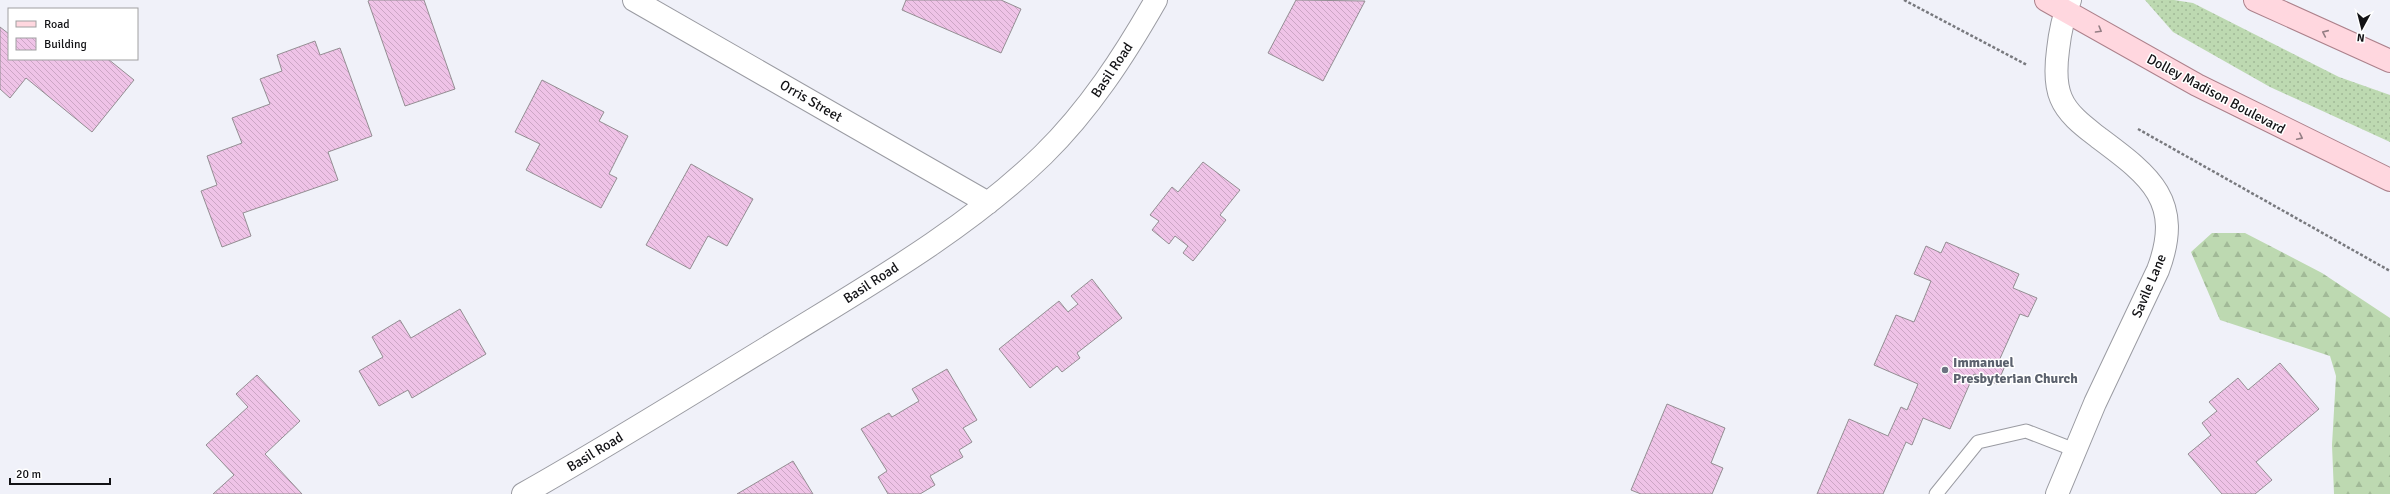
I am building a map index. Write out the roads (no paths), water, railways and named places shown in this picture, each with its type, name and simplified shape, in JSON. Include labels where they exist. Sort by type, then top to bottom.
[{"type":"main road","name":"Dolley Madison Boulevard","points":[[2046,0],[2068,6],[2196,85],[2390,180]]},
{"type":"main road","points":[[2255,0],[2390,61]]},
{"type":"street","name":"Orris Street","points":[[634,0],[988,202]]},
{"type":"street","name":"Basil Road","points":[[523,494],[580,462],[881,277],[988,202],[1043,155],[1085,109],[1124,55],[1156,0]]},
{"type":"street","name":"Savile Lane","points":[[2057,494],[2095,403],[2158,270],[2165,250],[2166,229],[2162,202],[2158,191],[2138,168],[2084,127],[2061,98],[2057,80],[2057,56],[2068,6]]},
{"type":"lane","points":[[1936,494],[1978,442],[2026,431],[2075,450]]},
{"type":"place","name":"Immanuel Presbyterian Church","points":[[1945,370]]}]
